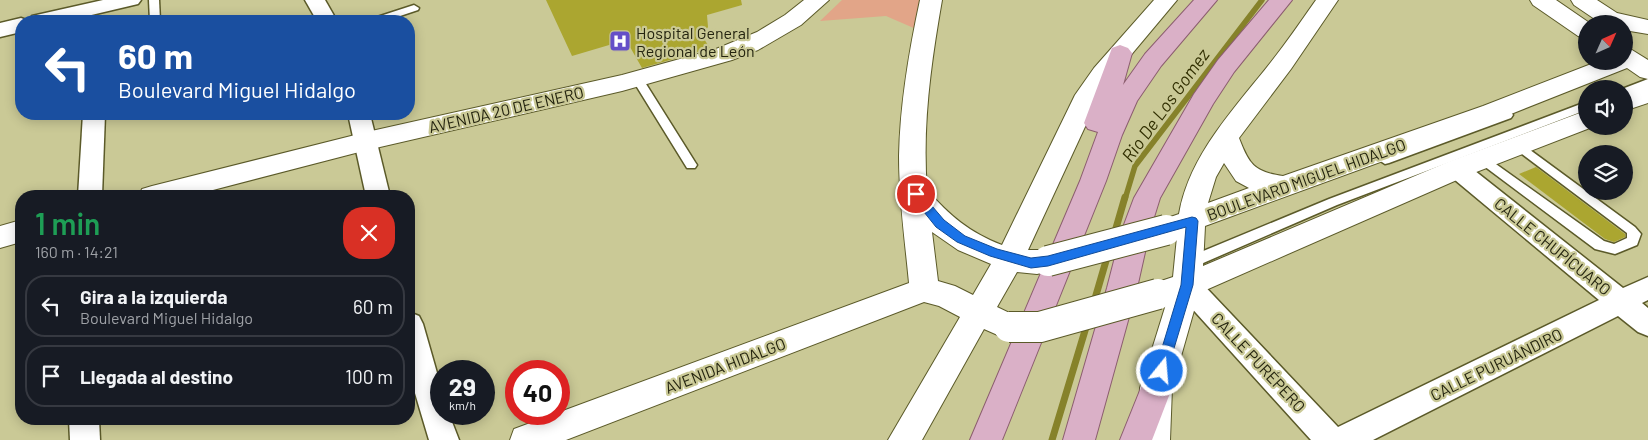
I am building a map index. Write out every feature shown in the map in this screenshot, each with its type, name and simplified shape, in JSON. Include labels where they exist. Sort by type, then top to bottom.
[{"type":"main road","points":[[986,440],[1056,256],[1126,99],[1153,60],[1206,0]]},
{"type":"main road","points":[[1079,440],[1122,288],[1136,230],[1148,198],[1203,100],[1226,66],[1281,0]]},
{"type":"main road","points":[[1056,256],[1070,191],[1106,100],[1120,53]]},
{"type":"main road","points":[[1136,440],[1156,388]]},
{"type":"street","points":[[71,15],[98,10],[131,0]]},
{"type":"street","points":[[315,0],[324,15]]},
{"type":"street","name":"AVENIDA 20 DE ENERO","points":[[175,190],[367,141],[637,79],[724,54],[750,45],[792,20],[818,0]]},
{"type":"street","points":[[931,0],[924,35],[913,137],[924,290],[945,295],[979,314],[1009,327],[1040,326],[1158,294],[1188,274],[1578,123]]},
{"type":"street","points":[[904,440],[1010,258],[1084,101],[1102,74],[1166,0]]},
{"type":"street","points":[[1154,440],[1156,388],[1188,274],[1183,227],[1203,177],[1226,137],[1283,63],[1326,0]]},
{"type":"street","points":[[1541,0],[1578,25]]},
{"type":"street","points":[[1582,0],[1604,15]]},
{"type":"street","points":[[0,30],[15,26]]},
{"type":"street","points":[[1633,26],[1648,27]]},
{"type":"street","name":"BOULEVARD MIGUEL HIDALGO","points":[[916,194],[940,224],[961,239],[1010,258],[1031,263],[1183,227],[1228,206],[1492,112],[1636,58]]},
{"type":"street","points":[[90,190],[94,120]]},
{"type":"street","points":[[362,120],[377,190]]},
{"type":"street","points":[[1226,137],[1236,164],[1242,172],[1260,182],[1286,186]]},
{"type":"street","name":"CALLE CHUPÍCUARO","points":[[1457,169],[1648,324]]},
{"type":"street","points":[[0,237],[15,233]]},
{"type":"street","name":"CALLE PURÉPERO","points":[[1188,274],[1330,440]]},
{"type":"street","name":"CALLE PURUÁNDIRO","points":[[1343,440],[1648,288]]},
{"type":"street","name":"AVENIDA HIDALGO","points":[[526,440],[890,301],[924,290]]},
{"type":"street","points":[[415,346],[427,391],[444,440]]},
{"type":"street","points":[[84,425],[85,440]]},
{"type":"lane","points":[[154,0],[155,15]]},
{"type":"lane","points":[[393,15],[414,8]]},
{"type":"lane","points":[[1183,227],[1453,136],[1566,92],[1636,58]]},
{"type":"lane","points":[[637,79],[691,166]]},
{"type":"lane","points":[[1188,274],[1333,202],[1578,109]]},
{"type":"lane","points":[[1482,160],[1600,245],[1615,249],[1632,241],[1634,234],[1631,230],[1518,145]]},
{"type":"shaded area","points":[[842,0],[922,0],[920,10],[916,14],[916,29],[886,16],[820,21]]},
{"type":"building","points":[[546,0],[741,0],[742,5],[707,15],[708,27],[702,36],[710,48],[642,68],[626,40],[572,56]]},
{"type":"building","points":[[1536,167],[1625,234],[1625,237],[1614,242],[1605,239],[1519,174]]},
{"type":"waterway","name":"Rio De Los Gomez","points":[[1125,199],[1135,166],[1262,0]]},
{"type":"waterway","name":"Rio De Los Gomez","points":[[1114,235],[1125,197]]},
{"type":"waterway","name":"Rio De Los Gomez","points":[[1094,302],[1108,254]]},
{"type":"waterway","name":"Rio De Los Gomez","points":[[1052,440],[1087,324]]},
{"type":"place","name":"Hospital General Regional de León","points":[[620,41]]},
{"type":"route","points":[[916,194],[940,224],[961,239],[995,253],[1031,263],[1048,261],[1166,230],[1192,221],[1187,285],[1162,371]]}]
